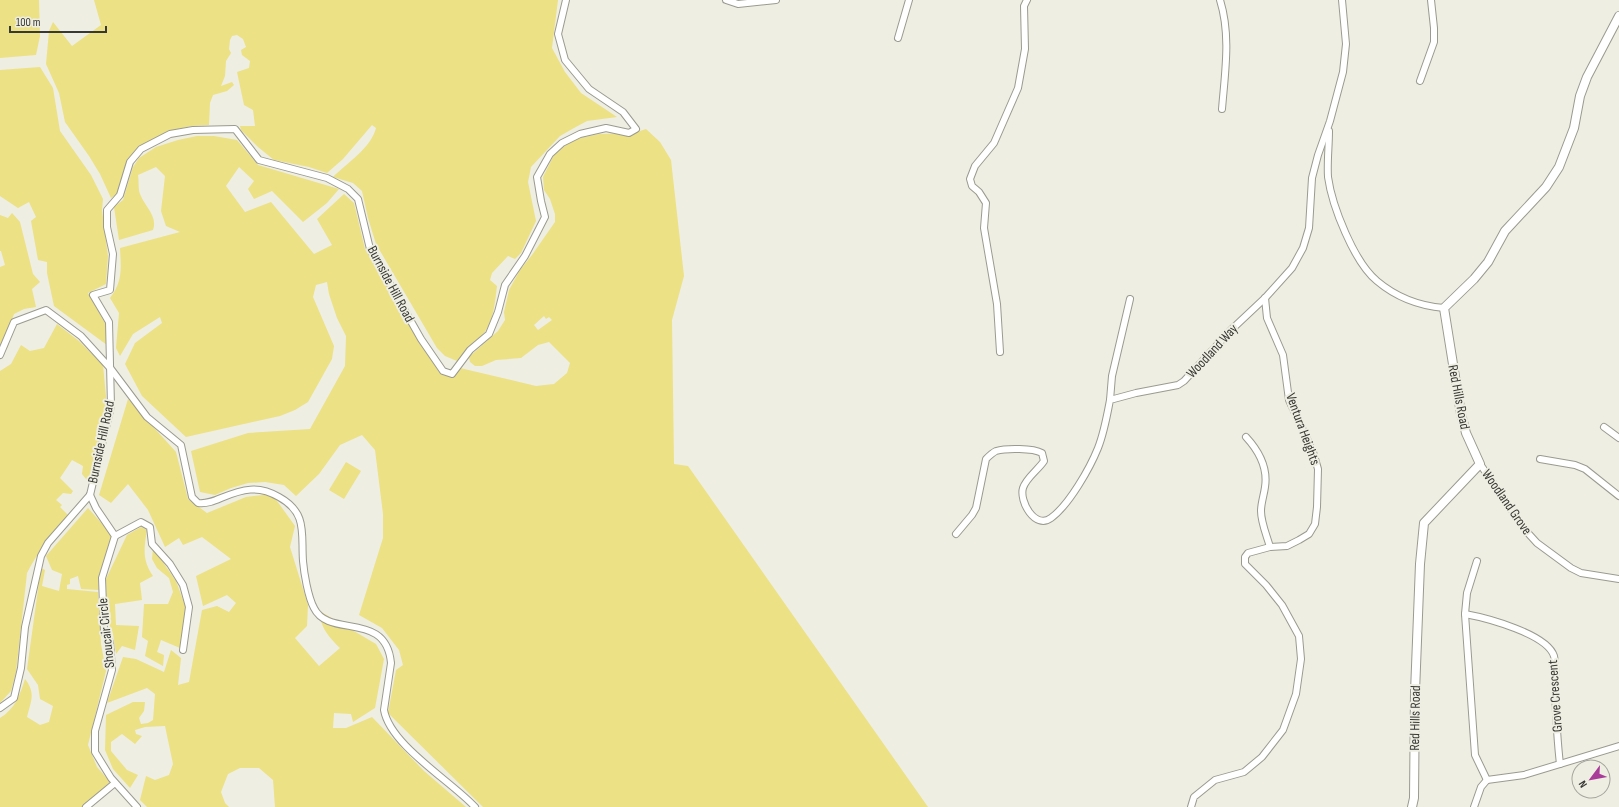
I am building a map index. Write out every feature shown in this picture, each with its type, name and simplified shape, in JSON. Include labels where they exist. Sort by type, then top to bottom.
[{"type":"main road","points":[[1444,308],[1488,262],[1506,231],[1546,187],[1559,168],[1574,128],[1580,96],[1586,77],[1619,16]]},
{"type":"main road","name":"Red Hills Road","points":[[1412,807],[1414,798],[1415,692],[1424,523],[1480,464],[1466,433],[1461,414],[1444,308]]},
{"type":"street","name":"Burnside Hill Road","points":[[90,495],[111,406],[110,322],[93,295],[110,290],[113,254],[107,226],[107,210],[120,195],[130,162],[141,149],[170,134],[193,130],[235,129],[259,160],[327,178],[348,189],[358,199],[370,249],[421,340],[443,371],[452,374],[470,350],[489,334],[498,312],[505,285],[525,256],[544,217],[537,176],[550,154],[562,143],[580,134],[606,128],[630,133],[636,129],[623,112],[589,89],[565,60],[558,34],[566,0]]},
{"type":"street","points":[[726,0],[738,4],[776,0]]},
{"type":"street","points":[[898,38],[909,0]]},
{"type":"street","points":[[1000,352],[997,304],[984,228],[986,203],[979,192],[972,186],[970,179],[975,166],[994,143],[1018,88],[1025,49],[1024,6],[1027,0]]},
{"type":"street","points":[[1220,0],[1225,14],[1227,33],[1222,109]]},
{"type":"street","points":[[1420,81],[1434,42],[1431,0]]},
{"type":"street","name":"Woodland Way","points":[[1110,400],[1136,392],[1178,385],[1184,381],[1231,330],[1265,298],[1292,268],[1303,248],[1309,228],[1312,178],[1329,125],[1343,72],[1345,51],[1343,1]]},
{"type":"street","points":[[1329,125],[1328,176],[1333,198],[1347,236],[1362,265],[1377,281],[1395,292],[1416,303],[1444,308]]},
{"type":"street","name":"Ventura Heights","points":[[1191,807],[1194,797],[1215,780],[1244,772],[1262,757],[1283,730],[1296,694],[1301,659],[1299,636],[1282,604],[1246,564],[1245,557],[1248,553],[1270,547],[1287,546],[1309,534],[1315,524],[1318,487],[1318,469],[1313,452],[1289,400],[1283,355],[1267,318],[1265,298]]},
{"type":"street","points":[[956,534],[976,508],[984,463],[990,455],[996,452],[1003,450],[1032,450],[1042,453],[1044,462],[1022,489],[1022,495],[1028,509],[1034,518],[1040,521],[1050,519],[1058,512],[1076,489],[1099,447],[1110,400],[1112,376],[1130,299]]},
{"type":"street","points":[[0,355],[14,322],[46,310],[81,336],[111,369],[147,417],[181,445],[192,497],[198,503],[208,503],[241,490],[259,490],[270,492],[289,504],[296,513],[303,531],[303,562],[314,609],[331,622],[363,628],[380,637],[391,657],[384,710],[385,718],[392,729],[408,747],[475,807]]},
{"type":"street","points":[[1604,427],[1619,438]]},
{"type":"street","points":[[1246,437],[1254,445],[1265,475],[1261,512],[1270,547]]},
{"type":"street","points":[[1540,459],[1575,465],[1585,469],[1619,496]]},
{"type":"street","name":"Woodland Grove","points":[[1480,464],[1527,532],[1537,543],[1571,568],[1581,573],[1619,579]]},
{"type":"street","points":[[0,708],[14,698],[21,668],[25,627],[41,556],[48,543],[90,495],[96,508],[115,536],[141,522],[150,527],[152,544],[170,564],[183,585],[189,607],[183,650]]},
{"type":"street","name":"Shoucair Circle","points":[[115,536],[102,578],[104,632],[110,642],[112,670],[95,731],[95,752],[115,783],[137,807]]},
{"type":"street","points":[[1476,561],[1466,593],[1465,614],[1475,755],[1487,780]]},
{"type":"street","name":"Grove Crescent","points":[[1465,614],[1486,618],[1521,631],[1547,645],[1554,657],[1556,724],[1560,764]]},
{"type":"street","points":[[1474,807],[1481,786],[1487,780],[1524,775],[1619,746]]},
{"type":"street","points":[[86,807],[115,783]]},
{"type":"shaded area","points":[[0,0],[39,0],[40,36],[36,55],[0,58]]},
{"type":"shaded area","points":[[94,0],[558,0],[552,48],[565,72],[581,93],[617,117],[587,121],[560,136],[531,167],[528,182],[536,221],[521,253],[515,259],[508,256],[492,273],[490,280],[497,286],[490,324],[483,334],[457,361],[445,356],[437,348],[376,244],[362,191],[353,183],[333,177],[364,149],[376,128],[372,125],[343,159],[327,173],[309,167],[274,160],[241,130],[240,126],[255,126],[253,110],[244,105],[237,72],[249,68],[250,61],[242,55],[241,50],[246,47],[243,39],[237,35],[232,36],[230,40],[229,49],[231,53],[226,61],[225,76],[221,86],[232,82],[234,85],[227,91],[213,95],[210,103],[209,125],[191,126],[169,131],[140,147],[120,192],[111,198],[100,174],[65,122],[59,93],[46,64],[49,31],[53,22],[72,46],[101,25]]},
{"type":"shaded area","points":[[40,67],[53,88],[60,131],[91,175],[103,199],[102,210],[108,256],[106,284],[88,293],[106,325],[107,345],[54,306],[47,273],[47,262],[38,260],[31,221],[36,217],[29,202],[18,208],[0,196],[0,70]]},
{"type":"shaded area","points":[[646,129],[660,142],[671,160],[684,276],[672,320],[674,464],[688,466],[928,807],[483,807],[388,713],[396,670],[403,665],[399,650],[382,628],[359,615],[383,538],[383,514],[375,450],[362,435],[340,445],[319,474],[296,496],[284,485],[265,482],[248,483],[215,495],[200,492],[191,451],[248,433],[310,429],[345,366],[346,336],[337,318],[329,294],[327,282],[316,285],[313,297],[334,346],[332,359],[308,402],[295,410],[280,416],[186,437],[142,396],[125,364],[135,343],[162,323],[160,317],[133,334],[120,356],[116,348],[119,313],[110,298],[119,280],[121,268],[120,248],[180,232],[166,226],[161,211],[165,176],[156,167],[138,175],[140,194],[154,220],[153,230],[119,240],[114,207],[123,200],[133,167],[139,158],[156,147],[178,140],[197,136],[214,136],[237,140],[258,165],[339,189],[327,203],[303,222],[272,191],[254,199],[248,189],[254,181],[239,167],[226,186],[245,212],[271,202],[314,254],[332,245],[317,219],[344,194],[354,203],[365,249],[439,372],[450,376],[460,368],[536,386],[554,384],[567,373],[570,363],[549,342],[538,345],[521,358],[496,360],[482,366],[475,366],[470,362],[469,357],[498,331],[505,320],[504,312],[509,290],[520,270],[555,222],[555,214],[550,199],[544,190],[543,177],[554,155],[572,140],[599,134],[634,133]],"holes":[[[544,316],[546,319],[549,317],[552,320],[538,330],[534,325]]]},
{"type":"shaded area","points":[[12,213],[20,222],[33,274],[40,282],[32,289],[36,307],[24,309],[14,314],[10,325],[11,334],[8,347],[0,357],[0,267],[5,265],[0,251],[0,215],[8,218]]},
{"type":"shaded area","points":[[57,324],[79,341],[103,365],[107,407],[93,484],[90,484],[82,474],[83,466],[72,460],[60,478],[73,491],[71,494],[63,493],[56,500],[62,505],[60,507],[69,516],[41,550],[27,573],[16,672],[11,691],[0,703],[0,371],[11,364],[21,345],[30,351],[44,348]]},
{"type":"shaded area","points":[[128,399],[176,452],[188,499],[207,513],[246,497],[272,494],[295,526],[290,547],[308,605],[307,626],[295,638],[319,666],[340,648],[326,631],[321,622],[318,610],[376,644],[384,659],[375,708],[353,722],[351,714],[334,713],[333,728],[346,728],[372,717],[424,771],[466,807],[275,807],[273,780],[259,768],[240,768],[228,774],[221,792],[225,803],[229,807],[147,807],[140,800],[146,776],[155,780],[169,775],[173,764],[165,726],[145,727],[135,730],[136,734],[142,736],[135,744],[122,734],[111,742],[111,751],[127,770],[138,775],[130,788],[113,769],[105,750],[106,715],[133,702],[145,702],[144,711],[139,718],[141,724],[148,723],[153,720],[155,694],[147,688],[107,703],[123,657],[136,659],[164,672],[171,650],[181,658],[178,685],[189,682],[202,610],[217,606],[229,612],[236,603],[227,595],[203,606],[196,576],[231,559],[202,537],[183,545],[179,538],[165,547],[148,510],[128,484],[111,503],[99,495]]},
{"type":"shaded area","points":[[346,462],[361,471],[344,499],[329,490]]},
{"type":"shaded area","points":[[88,508],[112,535],[98,579],[99,590],[81,589],[78,576],[70,579],[70,584],[67,585],[67,589],[98,592],[101,644],[106,671],[88,745],[97,767],[110,782],[83,807],[0,807],[0,718],[13,706],[19,696],[25,679],[32,693],[27,717],[40,725],[49,722],[53,706],[40,699],[38,685],[27,669],[41,568],[45,570],[42,586],[59,591],[62,574],[52,570],[46,556]]},
{"type":"shaded area","points":[[141,527],[147,530],[145,559],[153,576],[140,583],[142,600],[115,604],[116,625],[139,626],[135,650],[122,646],[116,654],[113,634],[107,618],[106,579],[127,535]]},
{"type":"shaded area","points":[[153,548],[176,581],[186,608],[180,648],[161,640],[157,652],[164,655],[163,666],[145,656],[148,641],[142,637],[144,604],[168,604],[173,592],[169,578],[157,568],[152,559]]}]
